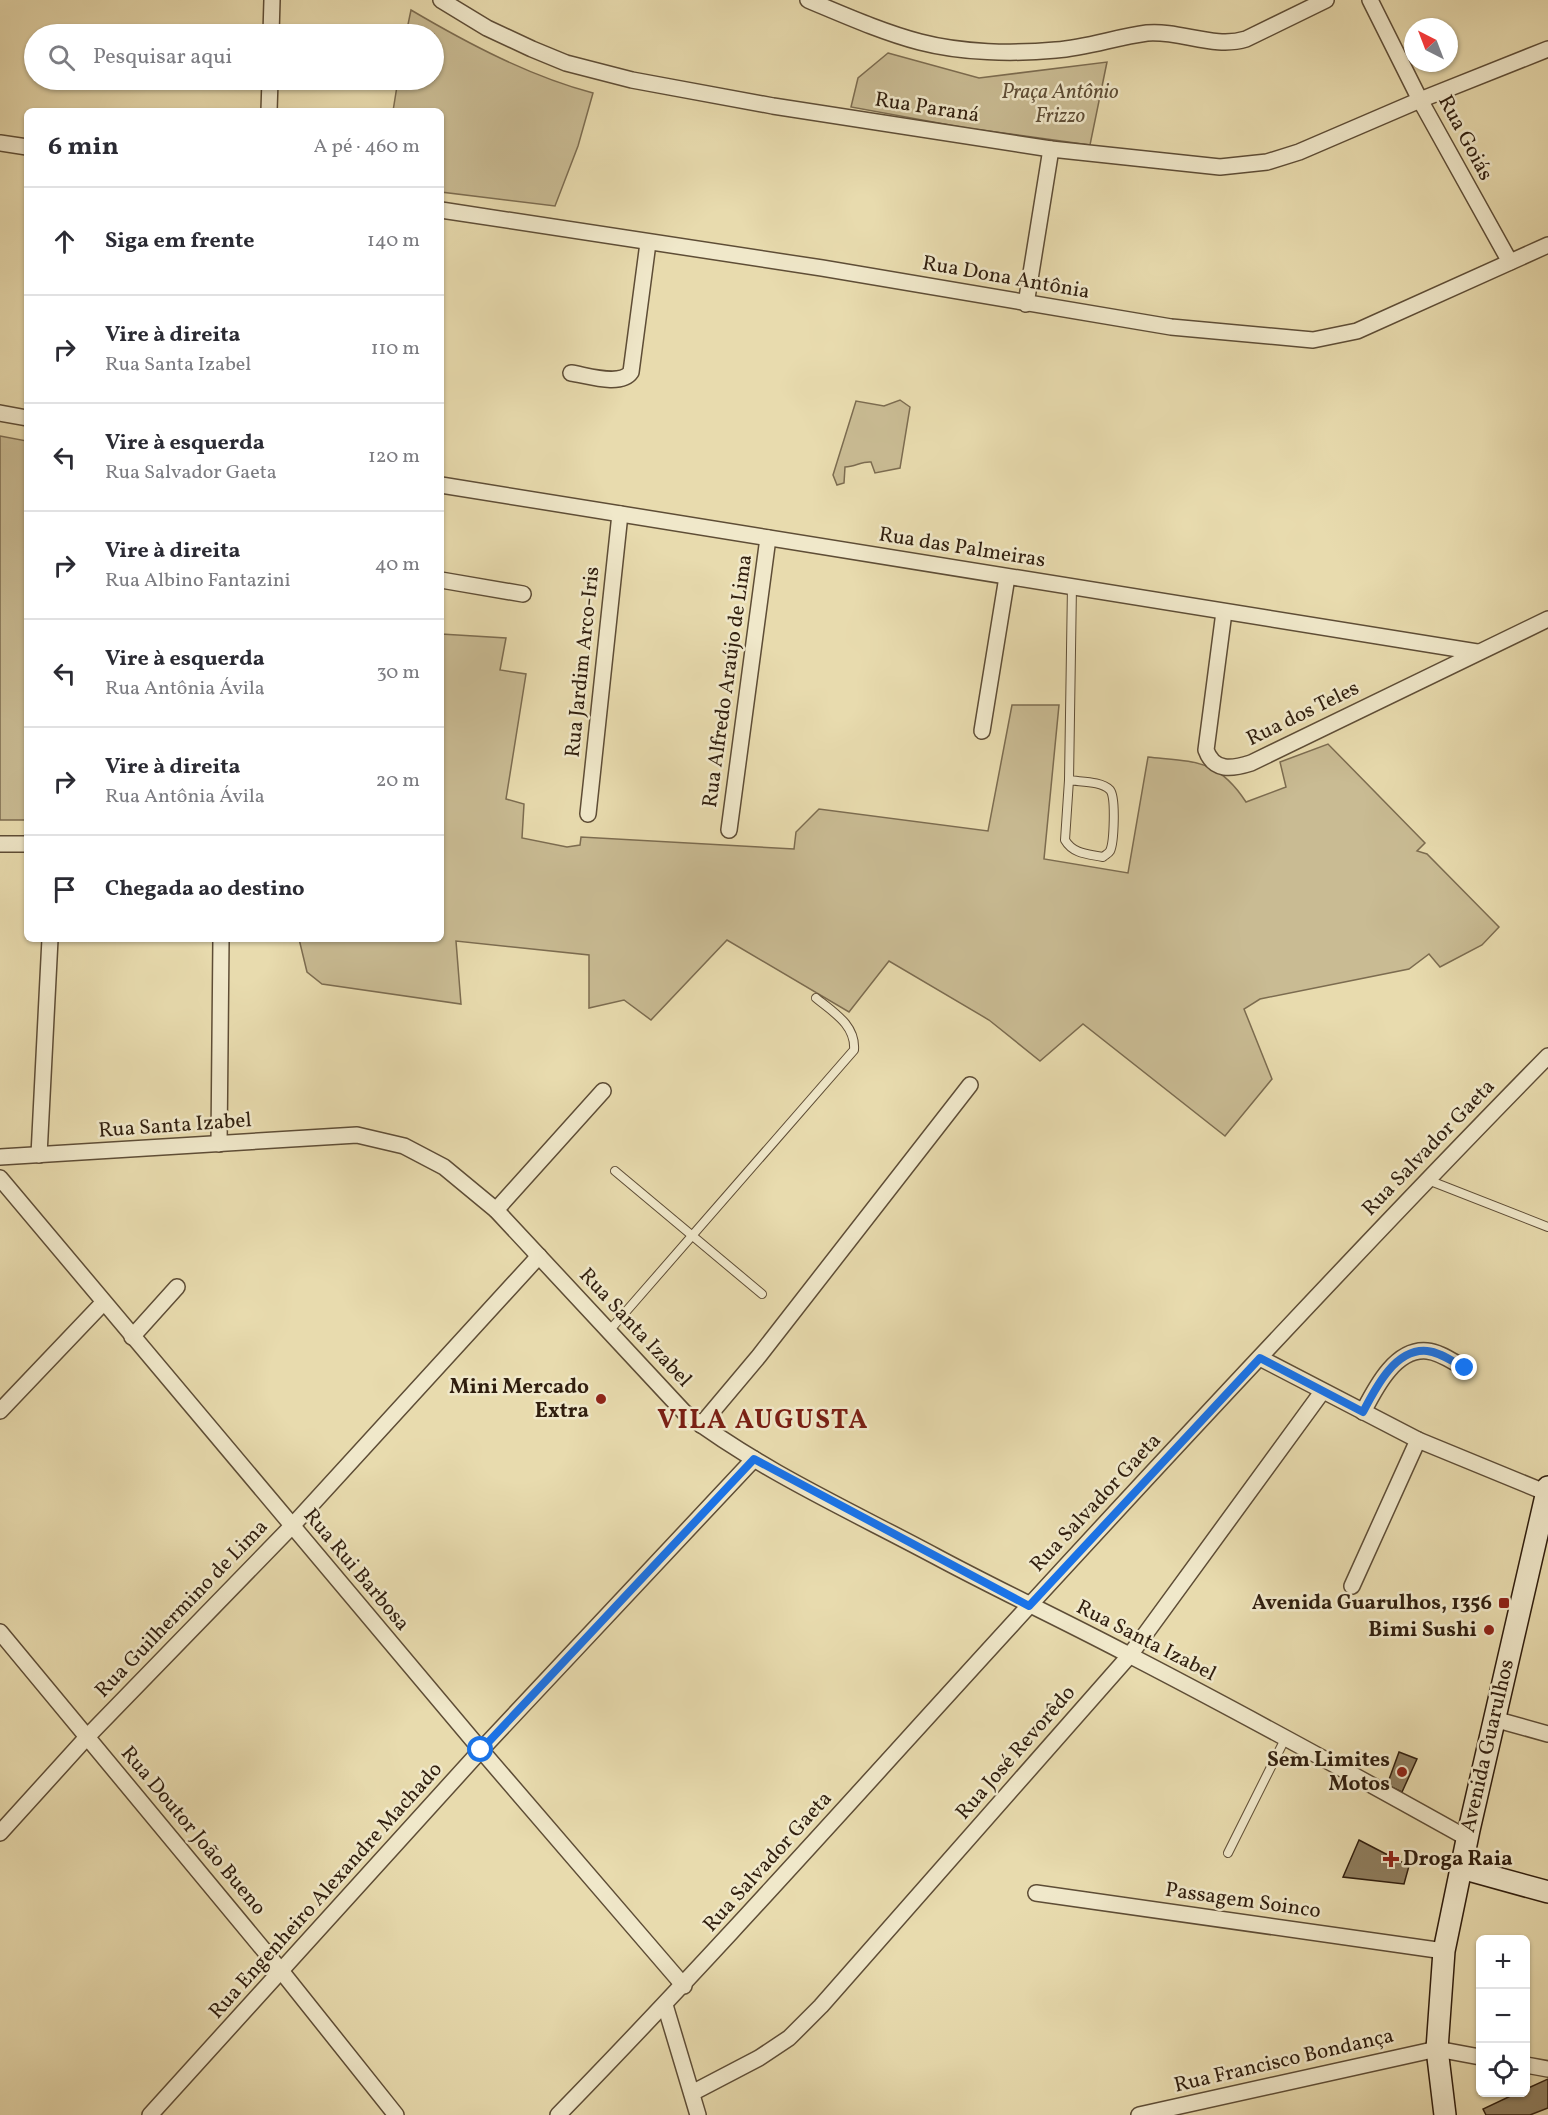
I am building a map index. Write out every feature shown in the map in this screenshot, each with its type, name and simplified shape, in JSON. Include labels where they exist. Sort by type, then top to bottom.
[{"type":"main road","name":"Avenida Guarulhos","points":[[1445,2115],[1437,2049],[1444,1951],[1467,1838],[1547,1490]]},
{"type":"main road","points":[[1461,1868],[1548,1892]]},
{"type":"street","points":[[271,24],[272,0]]},
{"type":"street","name":"Rua Paraná","points":[[441,0],[487,28],[532,49],[567,63],[632,80],[773,106],[1051,149],[1220,167],[1246,166],[1299,152],[1420,99],[1548,49]]},
{"type":"street","points":[[808,0],[918,42],[945,47],[1012,51],[1075,48],[1147,33],[1171,33],[1232,43],[1246,39],[1326,0]]},
{"type":"street","name":"Rua Goiás","points":[[1370,0],[1420,99],[1510,262]]},
{"type":"street","points":[[269,108],[270,90]]},
{"type":"street","points":[[0,143],[24,147]]},
{"type":"street","points":[[1026,303],[1051,149]]},
{"type":"street","name":"Rua Dona Antônia","points":[[444,210],[822,268],[1171,327],[1313,340],[1357,331],[1548,245]]},
{"type":"street","points":[[571,373],[618,379],[627,377],[631,372],[648,243]]},
{"type":"street","points":[[0,413],[24,417]]},
{"type":"street","name":"Rua das Palmeiras","points":[[444,485],[1477,652]]},
{"type":"street","name":"Rua Jardim Arco-Iris","points":[[588,814],[620,514]]},
{"type":"street","name":"Rua Alfredo Araújo de Lima","points":[[729,830],[768,538]]},
{"type":"street","points":[[982,731],[1007,577]]},
{"type":"street","points":[[444,581],[523,594]]},
{"type":"street","name":"Rua dos Teles","points":[[1224,612],[1206,750],[1216,766],[1225,768],[1251,764],[1477,652],[1548,620]]},
{"type":"street","points":[[0,844],[24,844]]},
{"type":"street","points":[[39,1155],[50,942]]},
{"type":"street","points":[[219,1144],[221,942]]},
{"type":"street","name":"Rua Salvador Gaeta","points":[[558,2115],[684,1986],[1029,1606],[1427,1179],[1548,1056]]},
{"type":"street","points":[[701,1425],[759,1356],[970,1085]]},
{"type":"street","points":[[496,1210],[603,1090]]},
{"type":"street","name":"Rua Santa Izabel","points":[[0,1157],[357,1136],[404,1146],[444,1167],[496,1210],[684,1412],[701,1425],[754,1459],[1029,1606],[1130,1655],[1286,1737],[1467,1838]]},
{"type":"street","name":"Rua Rui Barbosa","points":[[0,1178],[481,1750],[684,1986]]},
{"type":"street","name":"Rua Guilhermino de Lima","points":[[0,1833],[87,1737],[292,1526],[539,1256]]},
{"type":"street","points":[[132,1337],[177,1287]]},
{"type":"street","points":[[0,1411],[104,1303]]},
{"type":"street","points":[[1363,1412],[1385,1376],[1398,1362],[1415,1352],[1428,1351],[1465,1368]]},
{"type":"street","points":[[1260,1358],[1418,1440],[1547,1490]]},
{"type":"street","name":"Rua José Revorêdo","points":[[692,2093],[759,2058],[797,2030],[1130,1655],[1322,1392]]},
{"type":"street","points":[[1352,1586],[1418,1440]]},
{"type":"street","name":"Rua Engenheiro Alexandre Machado","points":[[150,2115],[481,1750],[754,1459]]},
{"type":"street","name":"Rua Doutor João Bueno","points":[[0,1632],[282,1972],[396,2115]]},
{"type":"street","points":[[1494,1719],[1548,1734]]},
{"type":"street","name":"Passagem Soinco","points":[[1036,1893],[1444,1951]]},
{"type":"street","points":[[665,2005],[698,2115]]},
{"type":"street","points":[[1437,2049],[1476,2056]]},
{"type":"street","name":"Rua Francisco Bondança","points":[[1139,2115],[1437,2049]]},
{"type":"street","points":[[1530,2066],[1548,2069]]},
{"type":"lane","points":[[1069,780],[1100,785],[1110,790],[1114,799],[1111,845],[1109,852],[1102,857],[1077,852],[1069,847],[1065,840],[1069,780],[1072,585]]},
{"type":"lane","points":[[609,1331],[854,1050],[854,1040],[850,1029],[816,998]]},
{"type":"lane","points":[[615,1171],[691,1237],[762,1294]]},
{"type":"lane","points":[[1427,1179],[1548,1227]]},
{"type":"lane","points":[[1228,1853],[1286,1737]]},
{"type":"green space","points":[[411,10],[436,24],[408,24]]},
{"type":"green space","points":[[444,28],[499,58],[545,78],[593,93],[578,146],[555,206],[444,192],[444,108],[393,108],[396,90],[444,90]]},
{"type":"green space","name":"Praça Antônio Frizzo","points":[[888,53],[979,78],[1107,62],[1090,145],[966,128],[851,107],[858,78]]},
{"type":"green space","points":[[900,400],[910,407],[900,468],[875,473],[871,462],[845,467],[844,483],[837,485],[833,475],[856,401],[884,406]]},
{"type":"green space","points":[[0,436],[24,440],[24,820],[0,820]]},
{"type":"green space","points":[[444,634],[506,638],[500,670],[526,674],[506,799],[524,804],[522,838],[567,847],[580,845],[581,837],[794,849],[796,832],[819,809],[988,831],[1012,705],[1059,705],[1044,859],[1128,873],[1148,757],[1192,762],[1215,770],[1236,788],[1246,802],[1286,787],[1280,762],[1328,744],[1425,843],[1417,851],[1427,854],[1499,927],[1482,945],[1440,967],[1429,954],[1409,969],[1260,999],[1244,1009],[1272,1079],[1225,1136],[1083,1024],[1040,1061],[989,1020],[889,961],[849,1012],[727,940],[651,1020],[624,1000],[589,1008],[589,955],[456,941],[461,1004],[322,984],[307,972],[300,942],[444,942]]},
{"type":"building","name":"Sem Limites Motos","points":[[1399,1752],[1417,1759],[1402,1792],[1387,1785]]},
{"type":"building","points":[[1359,1840],[1409,1866],[1404,1884],[1343,1877]]},
{"type":"building","points":[[1548,2079],[1548,2108],[1530,2115],[1486,2115],[1483,2109],[1508,2097],[1530,2097],[1530,2087]]},
{"type":"place","name":"Mini Mercado Extra","points":[[601,1399]]},
{"type":"place","name":"Avenida Guarulhos, 1356","points":[[1504,1603]]},
{"type":"place","name":"Bimi Sushi","points":[[1489,1630]]},
{"type":"place","name":"Sem Limites Motos","points":[[1402,1772]]},
{"type":"place","name":"Droga Raia","points":[[1391,1859]]},
{"type":"district","name":"VILA AUGUSTA","points":[[763,1421]]},
{"type":"route","points":[[481,1750],[754,1459],[1029,1606],[1260,1358],[1363,1412],[1385,1376],[1398,1362],[1415,1352],[1428,1351],[1441,1355],[1465,1368]]}]
